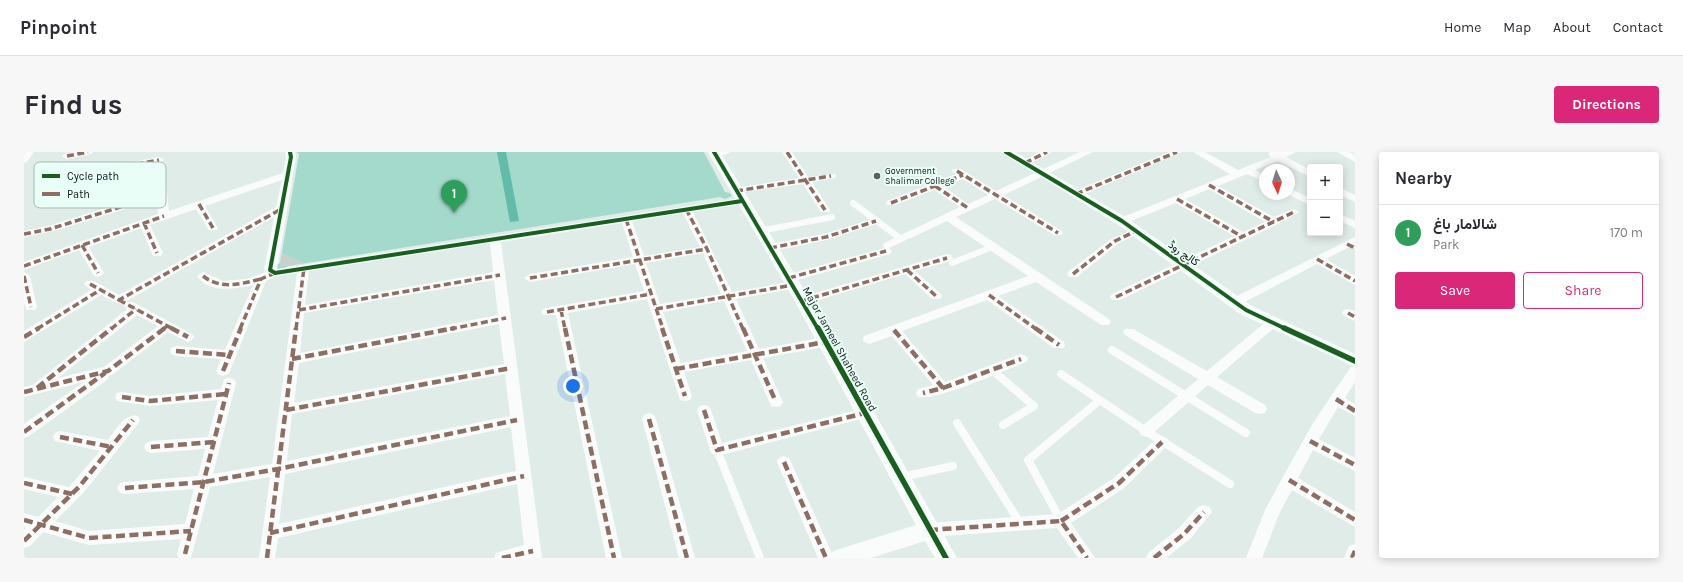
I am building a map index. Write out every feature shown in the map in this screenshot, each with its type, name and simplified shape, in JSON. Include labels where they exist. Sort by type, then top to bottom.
[{"type":"street","points":[[24,160],[29,152]]},
{"type":"street","points":[[67,156],[88,152]]},
{"type":"street","points":[[275,273],[270,270],[283,208],[291,157],[290,152]]},
{"type":"street","name":"Major Jameel Shaheed Road","points":[[718,152],[739,196],[802,301],[946,558]]},
{"type":"street","points":[[787,152],[828,214]]},
{"type":"street","name":"کالج روڈ","points":[[1006,152],[1122,221],[1246,310],[1355,361]]},
{"type":"street","points":[[1025,163],[1047,152]]},
{"type":"street","points":[[656,309],[728,296],[791,282],[887,248],[900,239],[1088,152]]},
{"type":"street","points":[[1076,194],[1177,152]]},
{"type":"street","points":[[1198,152],[1236,173]]},
{"type":"street","points":[[1122,221],[1236,173],[1247,170],[1273,154],[1291,152]]},
{"type":"street","points":[[1342,152],[1355,159]]},
{"type":"street","points":[[1273,154],[1307,172]]},
{"type":"street","points":[[132,162],[158,156]]},
{"type":"street","points":[[1247,170],[1259,176]]},
{"type":"street","points":[[890,203],[934,186],[960,173],[1058,233]]},
{"type":"street","points":[[24,266],[164,216],[288,175]]},
{"type":"street","points":[[203,276],[209,282],[222,286],[261,279],[275,273],[304,268],[686,209],[805,180],[831,176]]},
{"type":"street","points":[[1209,185],[1274,222]]},
{"type":"street","points":[[934,186],[968,208]]},
{"type":"street","points":[[1343,193],[1355,199]]},
{"type":"street","points":[[1295,194],[1307,200]]},
{"type":"street","points":[[1176,198],[1241,236]]},
{"type":"street","points":[[199,204],[213,228]]},
{"type":"street","points":[[24,234],[50,228],[116,208]]},
{"type":"street","points":[[163,208],[164,216]]},
{"type":"street","points":[[119,300],[283,208]]},
{"type":"street","points":[[686,209],[728,296],[776,402]]},
{"type":"street","points":[[1116,297],[1294,212]]},
{"type":"street","points":[[948,217],[1105,322]]},
{"type":"street","points":[[626,218],[685,396]]},
{"type":"street","points":[[1343,219],[1355,225]]},
{"type":"street","points":[[770,248],[826,237],[876,221]]},
{"type":"street","points":[[144,223],[157,253]]},
{"type":"street","points":[[1073,274],[1115,241],[1136,231]]},
{"type":"street","points":[[495,238],[506,318],[533,554],[502,558]]},
{"type":"street","points":[[1235,302],[1317,259],[1352,244]]},
{"type":"street","points":[[82,245],[98,273]]},
{"type":"street","points":[[530,278],[706,249]]},
{"type":"street","points":[[1317,259],[1355,281]]},
{"type":"street","points":[[802,301],[907,270],[950,261]]},
{"type":"street","points":[[267,558],[304,268]]},
{"type":"street","points":[[907,270],[936,296]]},
{"type":"street","points":[[299,310],[500,275]]},
{"type":"street","points":[[24,276],[31,307]]},
{"type":"street","points":[[869,339],[1036,277]]},
{"type":"street","points":[[185,554],[214,442],[230,355],[261,279]]},
{"type":"street","points":[[24,337],[95,287],[188,336]]},
{"type":"street","points":[[547,312],[651,294]]},
{"type":"street","points":[[989,295],[1059,345]]},
{"type":"street","points":[[30,390],[136,309]]},
{"type":"street","points":[[561,310],[614,558]]},
{"type":"street","points":[[292,359],[506,318]]},
{"type":"street","points":[[1146,431],[1272,323]]},
{"type":"street","points":[[24,432],[168,326]]},
{"type":"street","points":[[894,330],[943,388]]},
{"type":"street","points":[[1129,332],[1260,409]]},
{"type":"street","points":[[676,369],[825,342]]},
{"type":"street","points":[[176,351],[230,355]]},
{"type":"street","points":[[923,393],[943,388],[1021,359]]},
{"type":"street","points":[[286,410],[511,368]]},
{"type":"street","points":[[30,390],[108,371]]},
{"type":"street","points":[[1254,558],[1273,510],[1310,441],[1355,371]]},
{"type":"street","points":[[122,397],[150,401],[226,382]]},
{"type":"street","points":[[1336,399],[1355,411]]},
{"type":"street","points":[[704,410],[718,450],[864,413]]},
{"type":"street","points":[[24,541],[72,494],[134,420]]},
{"type":"street","points":[[125,488],[204,482],[278,469],[517,420]]},
{"type":"street","points":[[648,420],[687,558]]},
{"type":"street","points":[[60,437],[112,447]]},
{"type":"street","points":[[1310,441],[1355,465]]},
{"type":"street","points":[[151,447],[214,442]]},
{"type":"street","points":[[841,558],[929,530],[1061,521],[1119,483],[1162,442]]},
{"type":"street","points":[[784,462],[826,558]]},
{"type":"street","points":[[270,533],[524,476]]},
{"type":"street","points":[[1289,480],[1355,520]]},
{"type":"street","points":[[24,483],[72,494]]},
{"type":"street","points":[[1154,558],[1184,534],[1204,512]]},
{"type":"street","points":[[24,520],[89,538],[191,531]]},
{"type":"street","points":[[1061,521],[1087,558]]},
{"type":"street","points":[[1352,558],[1355,551]]},
{"type":"lane","points":[[853,203],[900,239]]},
{"type":"lane","points":[[760,231],[828,214]]},
{"type":"lane","points":[[950,261],[992,247]]},
{"type":"lane","points":[[1112,350],[1246,434]]},
{"type":"lane","points":[[992,370],[1034,406],[1003,425]]},
{"type":"lane","points":[[1060,374],[1162,442],[1230,484]]},
{"type":"lane","points":[[1061,521],[1028,460],[1100,400]]},
{"type":"lane","points":[[957,423],[1020,523]]},
{"type":"lane","points":[[718,450],[760,558]]},
{"type":"lane","points":[[900,477],[953,466]]},
{"type":"shaded area","points":[[296,152],[704,152],[725,192],[730,193],[732,196],[725,199],[720,197],[288,266],[277,272],[274,266],[280,263],[299,154]]},
{"type":"shaded area","points":[[497,152],[506,152],[519,221],[510,222]]},
{"type":"building","points":[[282,253],[304,263],[280,267]]},
{"type":"marked path","points":[[67,156],[88,152]]},
{"type":"marked path","points":[[787,152],[825,210]]},
{"type":"marked path","points":[[1025,163],[1047,152]]},
{"type":"marked path","points":[[1076,194],[1177,152]]},
{"type":"marked path","points":[[148,162],[159,160]]},
{"type":"marked path","points":[[957,171],[1058,233]]},
{"type":"marked path","points":[[891,203],[963,175]]},
{"type":"marked path","points":[[736,191],[831,176]]},
{"type":"marked path","points":[[1209,185],[1274,222]]},
{"type":"marked path","points":[[935,186],[968,208]]},
{"type":"marked path","points":[[1177,199],[1241,236]]},
{"type":"marked path","points":[[199,204],[213,228]]},
{"type":"marked path","points":[[24,234],[50,229],[117,208]]},
{"type":"marked path","points":[[90,284],[119,300],[283,208]]},
{"type":"marked path","points":[[686,209],[707,249],[776,402]]},
{"type":"marked path","points":[[1116,297],[1294,212]]},
{"type":"marked path","points":[[24,266],[164,216]]},
{"type":"marked path","points":[[626,219],[685,396]]},
{"type":"marked path","points":[[770,248],[826,237],[876,221]]},
{"type":"marked path","points":[[144,223],[157,253]]},
{"type":"marked path","points":[[1073,274],[1115,241],[1136,231]]},
{"type":"marked path","points":[[1347,244],[1355,248]]},
{"type":"marked path","points":[[82,245],[98,273]]},
{"type":"marked path","points":[[530,278],[707,249]]},
{"type":"marked path","points":[[789,278],[886,251]]},
{"type":"marked path","points":[[802,301],[947,258]]},
{"type":"marked path","points":[[1317,259],[1355,281]]},
{"type":"marked path","points":[[267,558],[304,268]]},
{"type":"marked path","points":[[907,270],[936,296]]},
{"type":"marked path","points":[[223,371],[261,279],[275,273]]},
{"type":"marked path","points":[[299,310],[500,275]]},
{"type":"marked path","points":[[24,276],[31,307]]},
{"type":"marked path","points":[[203,276],[209,281],[223,285],[238,284],[261,279]]},
{"type":"marked path","points":[[656,309],[793,285]]},
{"type":"marked path","points":[[24,337],[100,290]]},
{"type":"marked path","points":[[547,312],[651,294]]},
{"type":"marked path","points":[[989,295],[1059,345]]},
{"type":"marked path","points":[[119,300],[188,337]]},
{"type":"marked path","points":[[37,388],[136,309]]},
{"type":"marked path","points":[[561,310],[614,558]]},
{"type":"marked path","points":[[1348,313],[1355,317]]},
{"type":"marked path","points":[[292,359],[506,318]]},
{"type":"marked path","points":[[24,392],[108,371],[167,326]]},
{"type":"marked path","points":[[894,330],[943,388],[923,393]]},
{"type":"marked path","points":[[676,369],[825,342]]},
{"type":"marked path","points":[[176,351],[230,355]]},
{"type":"marked path","points":[[943,388],[1021,359]]},
{"type":"marked path","points":[[286,410],[511,368]]},
{"type":"marked path","points":[[24,432],[105,373]]},
{"type":"marked path","points":[[185,554],[229,383]]},
{"type":"marked path","points":[[122,397],[150,401],[226,394]]},
{"type":"marked path","points":[[1336,399],[1355,411]]},
{"type":"marked path","points":[[704,410],[717,450],[865,413]]},
{"type":"marked path","points":[[649,419],[687,558]]},
{"type":"marked path","points":[[24,541],[79,487],[133,420]]},
{"type":"marked path","points":[[125,488],[204,482],[278,469],[517,420]]},
{"type":"marked path","points":[[60,437],[112,447]]},
{"type":"marked path","points":[[1310,441],[1355,465]]},
{"type":"marked path","points":[[151,447],[214,442]]},
{"type":"marked path","points":[[1061,521],[1119,483],[1162,442]]},
{"type":"marked path","points":[[784,462],[826,558]]},
{"type":"marked path","points":[[270,533],[524,476]]},
{"type":"marked path","points":[[1289,480],[1355,520]]},
{"type":"marked path","points":[[24,483],[72,494]]},
{"type":"marked path","points":[[1154,558],[1184,534],[1204,512]]},
{"type":"marked path","points":[[24,520],[89,538],[191,531]]},
{"type":"marked path","points":[[929,530],[1061,521],[1087,558]]},
{"type":"marked path","points":[[502,558],[533,551]]},
{"type":"marked path","points":[[1352,558],[1355,551]]},
{"type":"cycle path","points":[[290,152],[291,157],[270,270],[275,273],[742,201]]},
{"type":"cycle path","points":[[714,152],[800,296],[946,558]]},
{"type":"cycle path","points":[[1006,152],[1122,221],[1246,310],[1355,361]]},
{"type":"place","name":"Government Shalimar College","points":[[877,176]]},
{"type":"place","name":"شالامار باغ","points":[[454,213]]}]
